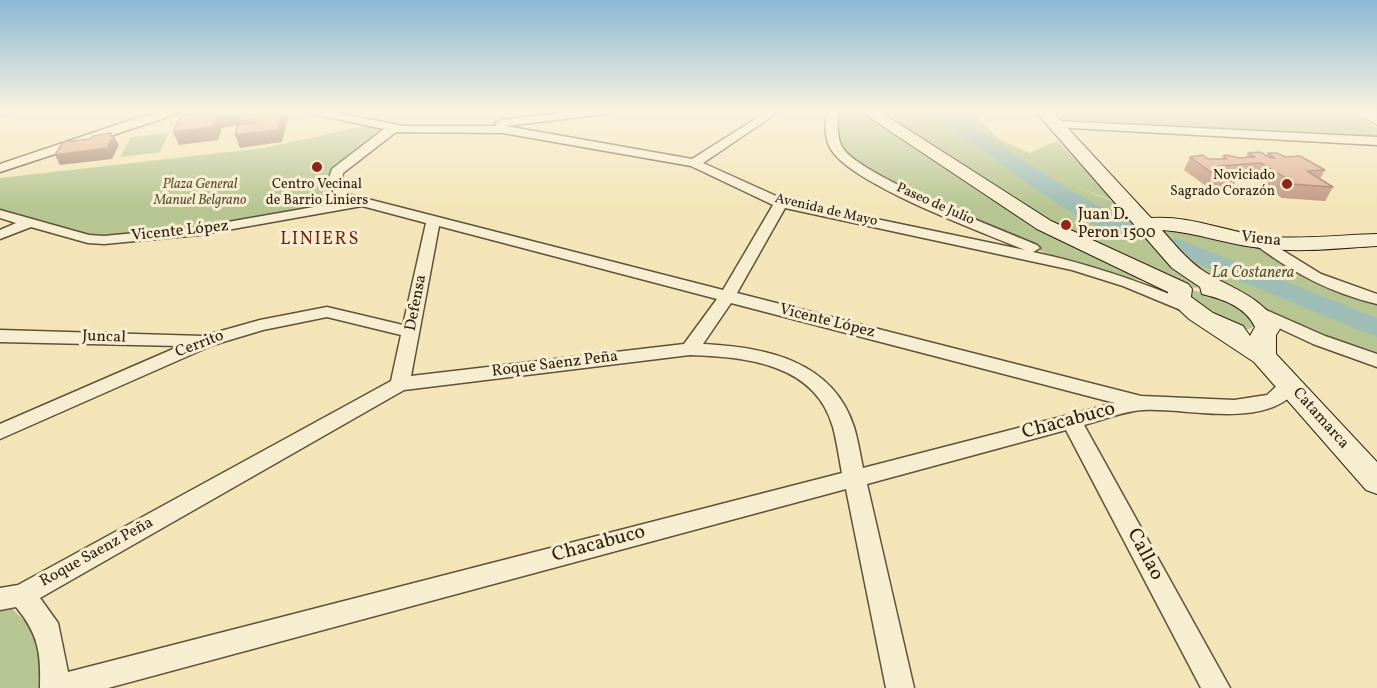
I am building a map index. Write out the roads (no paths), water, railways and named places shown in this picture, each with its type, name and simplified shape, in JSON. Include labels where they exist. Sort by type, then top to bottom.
[{"type":"street","points":[[0,168],[73,143]]},
{"type":"street","points":[[338,203],[335,181],[337,172],[373,143]]},
{"type":"street","points":[[368,147],[382,143]]},
{"type":"street","name":"Avenida de Mayo","points":[[580,143],[694,164],[782,203],[1076,266],[1129,284],[1183,294]]},
{"type":"street","points":[[694,164],[726,143]]},
{"type":"street","name":"Paseo de Julio","points":[[835,143],[836,148],[853,165],[894,187],[1076,266]]},
{"type":"street","name":"Catamarca","points":[[918,143],[1044,225],[1183,294],[1219,326],[1262,333],[1290,385],[1377,482]]},
{"type":"street","points":[[1073,143],[1180,263],[1196,276],[1227,293],[1262,333],[1319,340],[1377,361]]},
{"type":"street","name":"Vicente López","points":[[0,214],[88,239],[104,240],[199,231],[338,203],[362,202],[726,298],[1067,382],[1141,403],[1234,407],[1273,401],[1290,385]]},
{"type":"street","points":[[690,349],[726,298],[782,203]]},
{"type":"street","points":[[0,235],[31,222]]},
{"type":"street","name":"Defensa","points":[[400,384],[433,222]]},
{"type":"street","name":"Viena","points":[[1146,225],[1169,224],[1261,242],[1377,240]]},
{"type":"street","points":[[1261,242],[1304,273],[1333,287],[1377,299]]},
{"type":"street","points":[[1180,263],[1187,276],[1183,294],[1203,288],[1227,293]]},
{"type":"street","name":"Cerrito","points":[[0,432],[207,341],[260,325],[327,312],[411,332]]},
{"type":"street","name":"Juncal","points":[[0,336],[207,341]]},
{"type":"street","name":"Roque Saenz Peña","points":[[56,688],[54,664],[45,623],[11,597],[400,384],[690,349],[736,351],[777,360],[804,372],[821,385],[833,401],[843,425],[900,688]]},
{"type":"street","name":"Chacabuco","points":[[56,688],[1141,403]]},
{"type":"street","name":"Callao","points":[[1072,421],[1216,688]]},
{"type":"waterway","points":[[986,143],[1075,205],[1101,219],[1141,234]]},
{"type":"waterway","points":[[1175,246],[1377,328]]},
{"type":"place","name":"Centro Vecinal de Barrio Liniers","points":[[317,167]]},
{"type":"place","name":"Noviciado Sagrado Corazón","points":[[1287,184]]},
{"type":"place","name":"Juan D. Peron 1500","points":[[1066,225]]},
{"type":"district","name":"LINIERS","points":[[320,241]]},
{"type":"park label","name":"Plaza General Manuel Belgrano","points":[[200,194]]},
{"type":"park label","name":"La Costanera","points":[[1253,274]]}]
